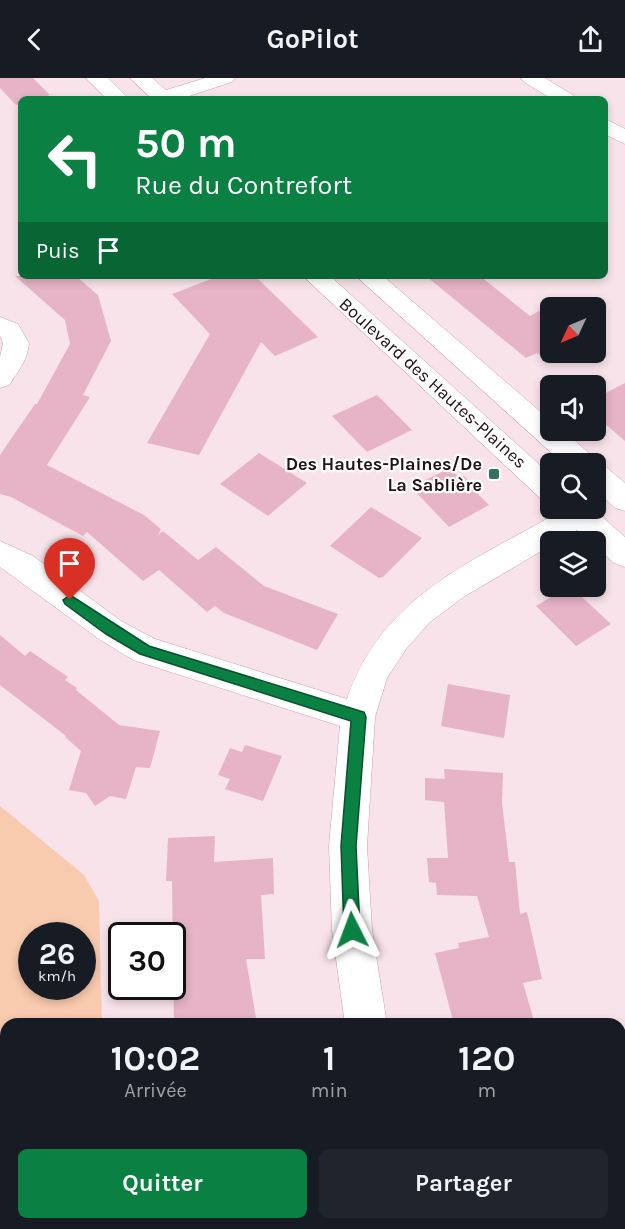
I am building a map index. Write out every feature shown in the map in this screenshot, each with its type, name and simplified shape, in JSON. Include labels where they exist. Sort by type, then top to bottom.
[{"type":"street","points":[[96,78],[116,96]]},
{"type":"street","points":[[140,78],[162,96]]},
{"type":"street","points":[[170,96],[225,78]]},
{"type":"street","points":[[531,78],[561,96]]},
{"type":"street","points":[[608,127],[625,138]]},
{"type":"street","name":"Boulevard des Hautes-Plaines","points":[[318,279],[540,481]]},
{"type":"street","name":"Boulevard des Hautes-Plaines","points":[[371,279],[570,453]]},
{"type":"street","points":[[0,325],[13,336],[17,347],[14,359],[0,379]]},
{"type":"street","points":[[606,512],[625,555]]},
{"type":"street","points":[[365,1018],[352,930],[348,846],[358,717],[372,674],[394,640],[419,613],[454,586],[566,519]]},
{"type":"street","points":[[0,553],[22,565],[110,630],[145,650],[358,717]]},
{"type":"shaded area","points":[[0,806],[84,875],[99,901],[102,1018],[0,1018]]},
{"type":"building","points":[[0,78],[33,78],[50,95],[18,96],[18,105],[16,105],[0,88]]},
{"type":"building","points":[[18,279],[79,279],[98,295],[111,341],[83,395],[90,397],[47,465],[144,515],[161,529],[158,535],[163,531],[198,560],[216,547],[264,586],[338,614],[317,650],[224,613],[215,606],[207,612],[159,570],[143,581],[87,532],[83,536],[11,497],[0,494],[0,455],[37,404],[70,344],[65,320]]},
{"type":"building","points":[[211,279],[258,279],[318,337],[275,356],[261,342],[199,455],[147,443],[210,334],[172,294]]},
{"type":"building","points":[[430,279],[484,279],[530,316],[539,311],[540,355],[537,353],[526,358]]},
{"type":"building","points":[[625,383],[625,441],[606,425],[606,393]]},
{"type":"building","points":[[377,395],[412,430],[367,452],[332,416]]},
{"type":"building","points":[[259,453],[307,483],[268,516],[220,484]]},
{"type":"building","points":[[450,468],[460,478],[464,476],[489,505],[449,527],[411,487]]},
{"type":"building","points":[[371,507],[422,538],[383,577],[379,578],[330,546]]},
{"type":"building","points":[[551,597],[582,597],[611,624],[576,646],[536,606]]},
{"type":"building","points":[[0,635],[25,656],[30,651],[68,677],[65,680],[119,725],[160,731],[150,768],[136,767],[126,799],[110,796],[95,806],[86,793],[69,790],[81,751],[66,736],[0,685]]},
{"type":"building","points":[[448,684],[510,695],[504,738],[441,726]]},
{"type":"building","points":[[245,745],[282,756],[263,801],[225,789],[230,779],[218,775],[230,748],[242,752]]},
{"type":"building","points":[[444,769],[503,773],[502,803],[509,862],[515,862],[520,914],[527,912],[542,979],[523,983],[533,1018],[452,1018],[435,953],[459,948],[458,943],[489,937],[477,896],[437,895],[436,883],[429,882],[427,858],[448,858],[444,802],[425,800],[425,778],[445,779]]},
{"type":"building","points":[[215,836],[214,862],[273,858],[274,894],[261,895],[265,959],[246,959],[256,1018],[174,1018],[174,1000],[186,1000],[186,922],[173,922],[172,881],[166,881],[168,838]]},
{"type":"place","name":"Des Hautes-Plaines/De La Sablière","points":[[494,474]]},
{"type":"route","points":[[70,600],[110,630],[145,650],[358,717],[348,846],[352,930]]}]
